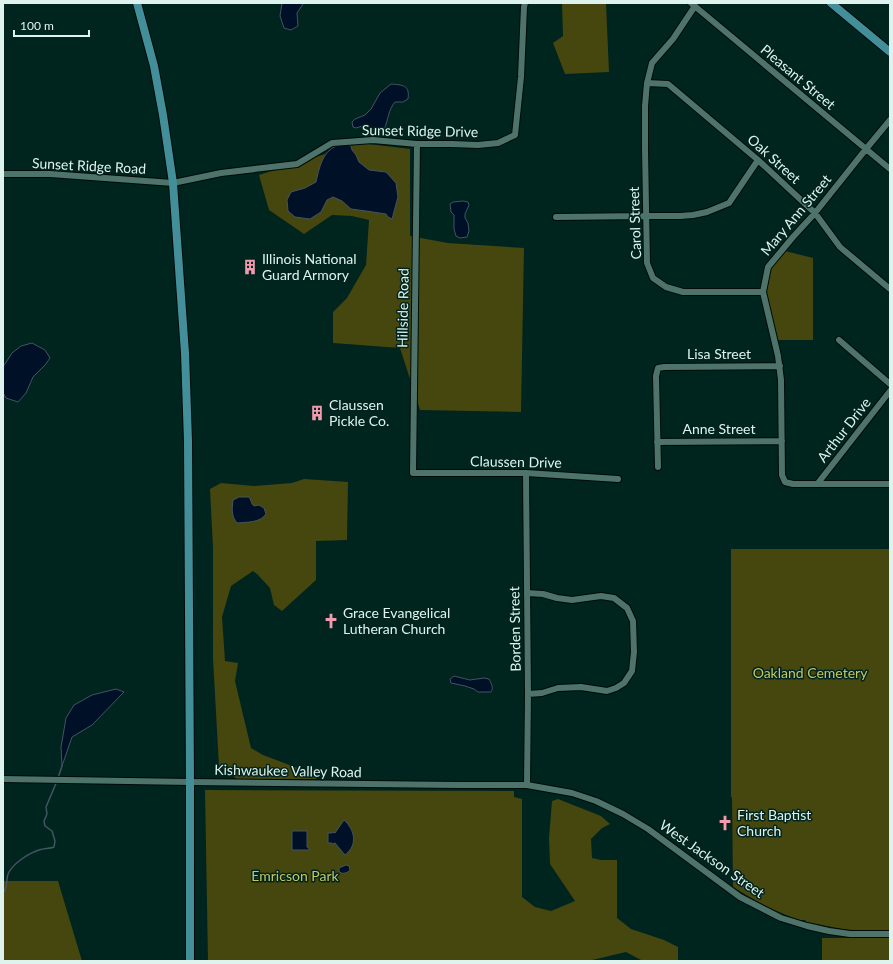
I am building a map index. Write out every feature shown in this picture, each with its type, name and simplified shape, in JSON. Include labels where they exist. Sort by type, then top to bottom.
[{"type":"main road","points":[[137,3],[154,66],[173,183],[185,353],[187,412],[190,961]]},
{"type":"main road","points":[[831,3],[890,52]]},
{"type":"street","name":"Sunset Ridge Drive","points":[[173,183],[221,173],[297,164],[332,143],[373,140],[417,144],[478,145],[498,143],[515,135],[521,77],[525,3]]},
{"type":"street","name":"Carol Street","points":[[693,5],[673,39],[652,63],[647,83],[645,106],[647,263],[653,278],[666,288],[683,292],[763,292]]},
{"type":"street","name":"Pleasant Street","points":[[693,5],[890,169]]},
{"type":"street","name":"Oak Street","points":[[647,83],[668,84],[758,160],[815,213],[840,247],[890,289]]},
{"type":"street","name":"Mary Ann Street","points":[[818,484],[793,484],[786,482],[782,475],[782,380],[763,292],[768,267],[815,213],[890,120]]},
{"type":"street","name":"Hillside Road","points":[[413,473],[417,144]]},
{"type":"street","points":[[556,217],[680,216],[707,212],[728,203],[758,160]]},
{"type":"street","name":"Sunset Ridge Road","points":[[3,174],[50,174],[173,183]]},
{"type":"street","points":[[839,340],[890,384]]},
{"type":"street","name":"Lisa Street","points":[[657,442],[656,376],[658,368],[780,366]]},
{"type":"street","name":"Arthur Drive","points":[[818,484],[890,391]]},
{"type":"street","name":"Anne Street","points":[[657,442],[782,441]]},
{"type":"street","points":[[657,442],[658,467]]},
{"type":"street","name":"Claussen Drive","points":[[413,473],[526,473],[618,479]]},
{"type":"street","name":"Borden Street","points":[[526,473],[528,694],[527,785]]},
{"type":"street","points":[[818,484],[890,484]]},
{"type":"street","points":[[527,593],[543,594],[572,600],[602,596],[614,598],[627,608],[633,621],[634,652],[632,671],[624,683],[616,688],[607,691],[580,687],[558,688],[542,693],[528,694]]},
{"type":"street","name":"Kishwaukee Valley Road","points":[[3,779],[527,785],[572,793]]},
{"type":"street","name":"West Jackson Street","points":[[572,793],[596,801],[624,814],[648,829],[740,897],[781,918],[829,931],[850,934],[890,934]]},
{"type":"green space","points":[[562,3],[606,3],[609,72],[565,74],[553,43],[563,36]]},
{"type":"green space","points":[[360,143],[410,149],[410,236],[448,243],[524,248],[521,412],[420,410],[400,348],[333,343],[333,312],[347,298],[366,265],[369,220],[352,216],[332,215],[304,234],[269,210],[259,175]]},
{"type":"green space","points":[[785,251],[813,258],[813,340],[778,340],[767,297],[767,284],[770,269]]},
{"type":"green space","points":[[304,479],[348,482],[347,540],[316,541],[316,580],[282,611],[274,605],[270,588],[253,571],[231,586],[222,617],[225,661],[238,663],[235,681],[251,748],[263,755],[311,773],[317,779],[237,779],[219,766],[213,659],[213,548],[210,489],[221,483],[254,486],[292,483]]},
{"type":"green space","name":"Oakland Cemetery","points":[[731,549],[890,549],[890,932],[869,932],[842,929],[806,922],[805,920],[798,920],[765,906],[733,887],[731,797]]},
{"type":"green space","name":"Emricson Park","points":[[205,790],[514,791],[514,797],[522,799],[522,897],[535,907],[551,911],[575,901],[550,864],[549,838],[552,801],[558,799],[601,816],[610,824],[602,828],[591,839],[592,858],[601,860],[617,860],[617,918],[631,929],[664,940],[678,947],[678,961],[643,961],[626,952],[588,961],[208,961]]},
{"type":"green space","points":[[3,881],[58,881],[82,961],[3,961]]},
{"type":"green space","points":[[822,938],[890,938],[890,961],[822,961]]},
{"type":"water","points":[[282,3],[303,4],[297,13],[298,26],[291,30],[284,28],[280,16]]},
{"type":"water","points":[[391,84],[407,88],[408,99],[403,102],[395,102],[389,112],[384,130],[376,131],[366,125],[356,128],[353,127],[352,122],[355,119],[365,115],[371,109],[380,93]]},
{"type":"water","points":[[346,144],[351,146],[359,162],[369,170],[386,172],[396,183],[398,197],[392,219],[386,214],[351,209],[342,201],[333,197],[327,200],[321,212],[310,219],[295,217],[288,211],[287,200],[291,192],[305,188],[316,182],[322,161],[327,152],[336,146]]},
{"type":"water","points":[[453,202],[468,202],[469,205],[465,218],[468,223],[469,231],[467,237],[460,238],[456,236],[454,229],[454,215],[451,212],[450,204]]},
{"type":"water","points":[[32,343],[45,350],[50,358],[33,377],[26,393],[18,402],[6,398],[3,393],[3,367],[12,353],[21,346]]},
{"type":"water","points":[[239,497],[249,497],[254,506],[259,505],[264,508],[266,514],[257,521],[237,523],[232,512],[232,506],[233,500]]},
{"type":"water","points":[[454,676],[470,680],[484,678],[489,679],[492,690],[491,692],[478,692],[465,686],[451,683],[450,679]]},
{"type":"water","points":[[116,689],[124,692],[92,725],[72,737],[62,766],[61,747],[66,718],[74,705],[92,695]]},
{"type":"water","points":[[344,820],[351,828],[354,838],[352,847],[345,855],[335,843],[328,843],[328,833],[335,833]]},
{"type":"water","points":[[292,831],[307,831],[307,847],[309,850],[292,850]]},
{"type":"water","points":[[346,865],[349,866],[350,870],[345,873],[341,873],[339,868]]},
{"type":"waterway","points":[[58,778],[62,766]]},
{"type":"waterway","points":[[3,893],[6,888],[9,872],[18,862],[35,851],[54,847],[55,841],[52,831],[45,826],[44,821],[47,814],[46,807],[57,781]]},
{"type":"place","name":"Illinois National Guard Armory","points":[[250,267]]},
{"type":"place","name":"Claussen Pickle Co.","points":[[317,413]]},
{"type":"place","name":"Grace Evangelical Lutheran Church","points":[[331,621]]},
{"type":"place","name":"First Baptist Church","points":[[725,823]]}]
